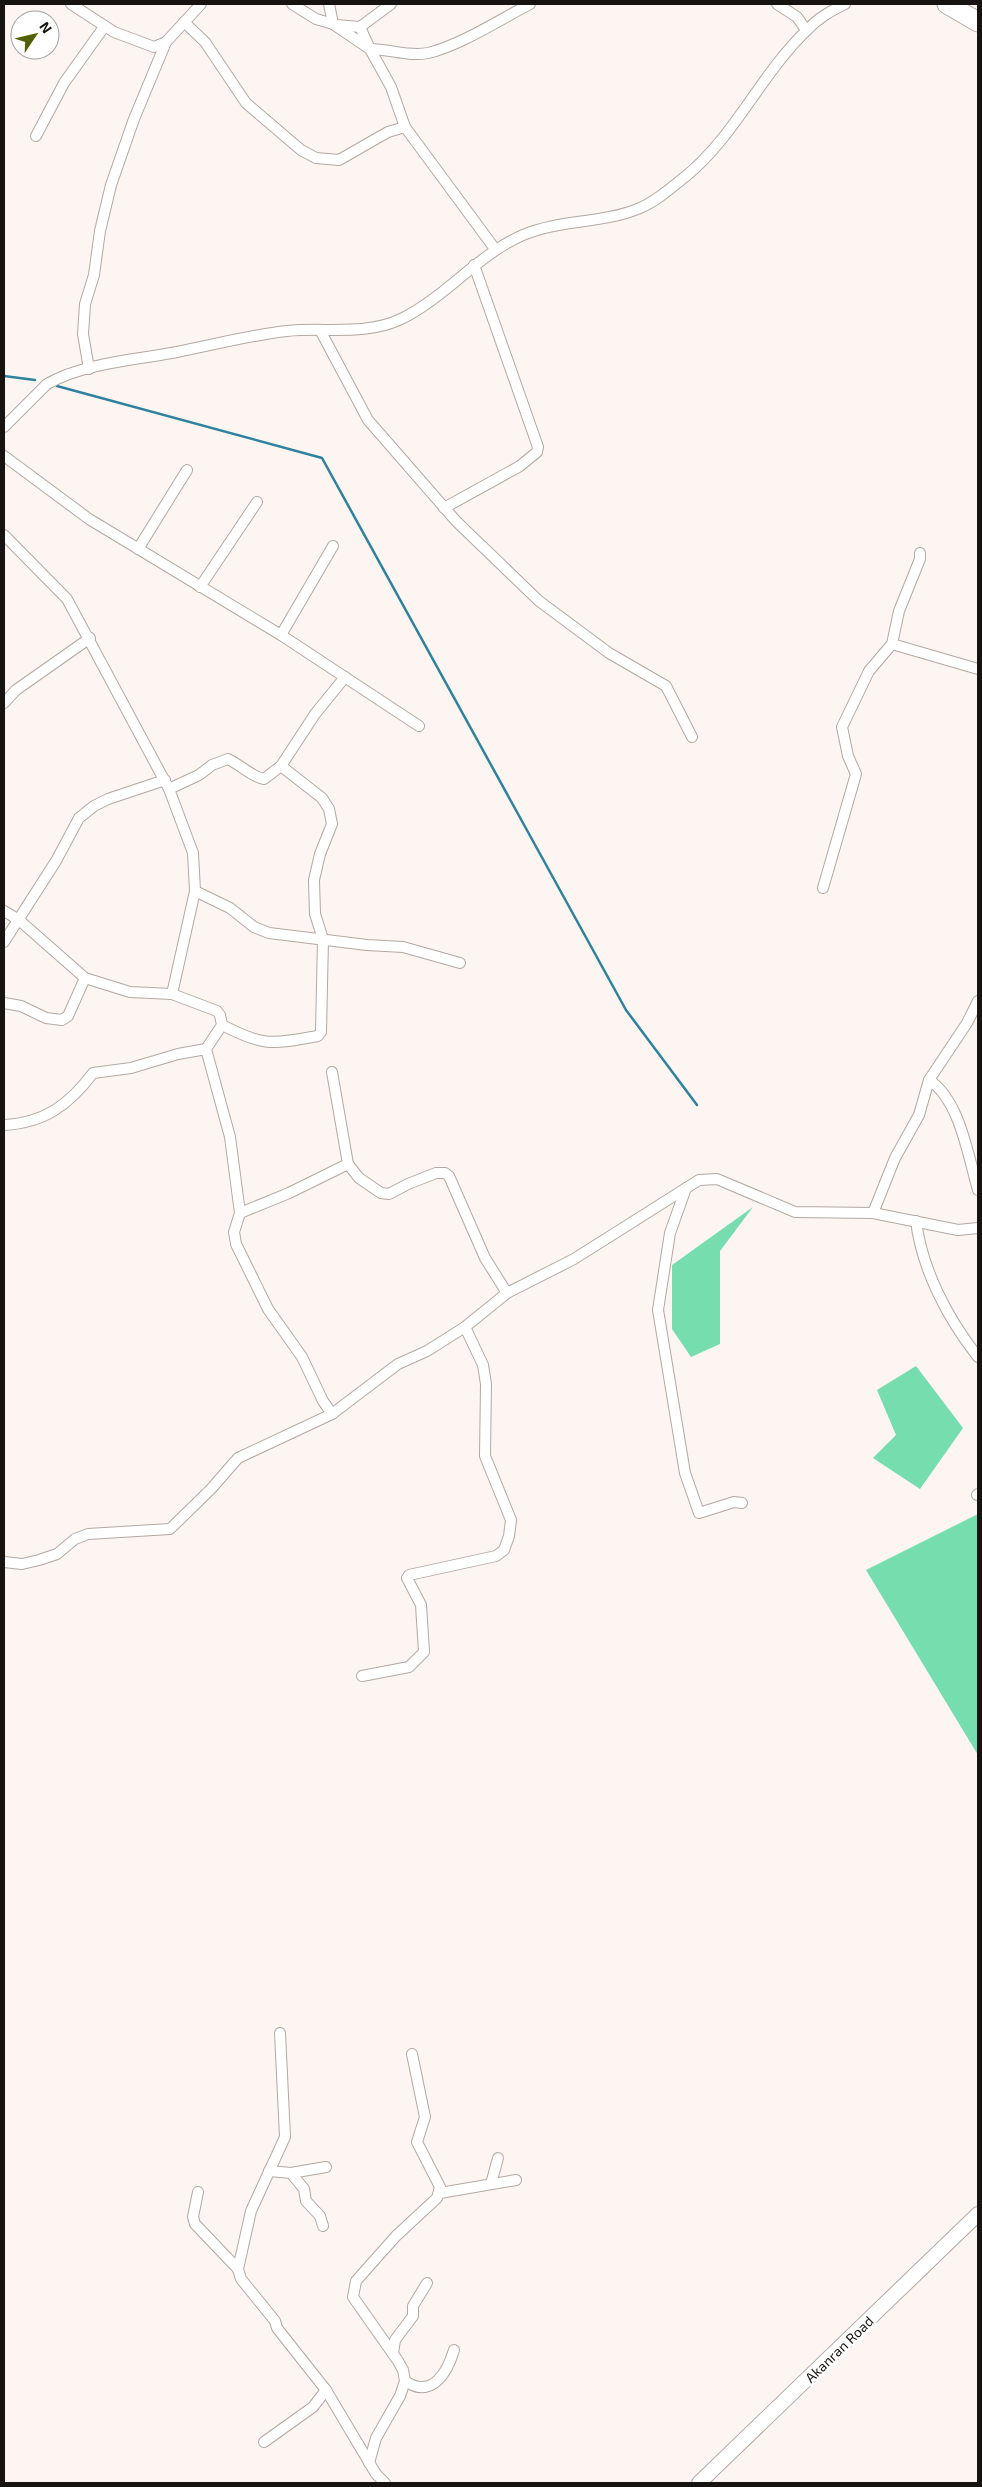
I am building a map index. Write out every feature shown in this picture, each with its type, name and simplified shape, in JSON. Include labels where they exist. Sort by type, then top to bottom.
[{"type":"highway","points":[[947,4],[978,22]]},
{"type":"main road","name":"Akanran Road","points":[[699,2483],[978,2214]]},
{"type":"street","points":[[71,4],[104,27],[127,38],[154,47],[166,42]]},
{"type":"street","points":[[89,369],[83,334],[85,304],[94,275],[100,231],[111,185],[134,119],[166,42],[201,4]]},
{"type":"street","points":[[292,4],[316,19],[333,24],[360,27],[391,4]]},
{"type":"street","points":[[329,4],[332,9],[333,24]]},
{"type":"street","points":[[333,24],[370,49],[386,49],[412,54],[428,53],[530,4]]},
{"type":"street","points":[[777,4],[798,16],[806,30]]},
{"type":"street","points":[[4,428],[47,384],[89,369],[287,331],[366,329],[400,320],[428,303],[495,249],[524,235],[547,227],[626,212],[654,201],[714,150],[772,71],[806,30],[823,16],[845,4]]},
{"type":"street","points":[[184,22],[205,42],[246,103],[301,150],[316,158],[339,160],[388,132],[405,126]]},
{"type":"street","points":[[36,136],[64,83],[104,27]]},
{"type":"street","points":[[360,27],[391,87],[405,126],[495,249]]},
{"type":"street","points":[[444,508],[520,466],[537,452],[538,447],[474,266]]},
{"type":"street","points":[[320,330],[368,420],[444,508],[539,601],[609,653],[666,686],[692,737]]},
{"type":"street","points":[[4,456],[89,519],[281,635],[419,726]]},
{"type":"street","points":[[138,549],[187,470]]},
{"type":"street","points":[[200,587],[257,502]]},
{"type":"street","points":[[4,535],[67,599],[90,638],[107,675],[167,784],[193,853],[195,892],[172,994]]},
{"type":"street","points":[[281,635],[333,546]]},
{"type":"street","points":[[823,888],[856,774],[848,756],[842,726],[869,671],[892,644],[899,610],[920,559],[920,552]]},
{"type":"street","points":[[4,703],[16,690],[90,638]]},
{"type":"street","points":[[892,644],[978,668]]},
{"type":"street","points":[[4,942],[79,818],[94,806],[108,799],[199,775],[221,760],[228,759],[236,762],[259,778],[264,779],[281,766],[316,714],[345,677]]},
{"type":"street","points":[[222,1026],[250,1040],[267,1043],[291,1041],[320,1034],[323,939],[315,914],[314,880],[320,854],[332,824],[330,809],[322,798],[281,766]]},
{"type":"street","points":[[195,892],[230,908],[254,927],[269,933],[403,947],[460,963]]},
{"type":"street","points":[[4,911],[19,920],[85,978],[130,992],[172,994],[217,1011],[220,1015],[222,1026],[206,1049],[178,1054],[131,1068],[93,1073],[56,1111],[28,1123],[4,1125]]},
{"type":"street","points":[[4,1003],[21,1006],[46,1018],[62,1020],[68,1016],[85,978]]},
{"type":"street","points":[[872,1213],[895,1158],[918,1115],[929,1080],[967,1023],[978,1000]]},
{"type":"street","points":[[206,1049],[230,1137],[240,1213],[234,1232],[236,1244],[268,1309],[302,1357],[323,1401],[332,1414]]},
{"type":"street","points":[[332,1072],[348,1164],[359,1178],[382,1193],[389,1194],[426,1177],[445,1173],[485,1258],[507,1293]]},
{"type":"street","points":[[929,1080],[946,1095],[956,1116],[978,1190]]},
{"type":"street","points":[[240,1213],[289,1193],[348,1164]]},
{"type":"street","points":[[4,1562],[22,1564],[39,1560],[57,1554],[75,1539],[88,1534],[170,1529],[211,1489],[238,1458],[332,1414],[398,1364],[427,1351],[465,1327],[507,1293],[574,1259],[699,1180],[717,1178],[795,1212],[872,1213],[958,1230],[978,1228]]},
{"type":"street","points":[[686,1188],[670,1233],[658,1310],[674,1416],[686,1473],[699,1513],[734,1502],[742,1503]]},
{"type":"street","points":[[916,1221],[918,1242],[934,1284],[962,1336],[978,1357]]},
{"type":"street","points":[[362,1676],[409,1667],[424,1652],[421,1605],[407,1578],[409,1575],[496,1556],[504,1550],[509,1536],[510,1515],[485,1456],[486,1384],[483,1365],[465,1327]]},
{"type":"street","points":[[238,2269],[251,2211],[285,2137],[280,2033]]},
{"type":"street","points":[[370,2463],[376,2438],[400,2396],[405,2381],[403,2370],[353,2297],[353,2289],[356,2281],[396,2236],[440,2193],[440,2187],[417,2142],[425,2117],[412,2054]]},
{"type":"street","points":[[491,2184],[498,2158]]},
{"type":"street","points":[[269,2171],[291,2173],[326,2167]]},
{"type":"street","points":[[291,2173],[304,2189],[306,2201],[320,2216],[323,2226]]},
{"type":"street","points":[[440,2193],[516,2180]]},
{"type":"street","points":[[198,2192],[193,2216],[195,2224],[238,2269],[241,2279],[326,2390],[376,2474],[385,2483]]},
{"type":"street","points":[[393,2354],[395,2340],[413,2316],[413,2306],[427,2283]]},
{"type":"street","points":[[405,2381],[421,2388],[431,2386],[448,2364],[454,2350]]},
{"type":"street","points":[[264,2442],[313,2407],[326,2390]]},
{"type":"green space","points":[[753,1207],[720,1251],[720,1344],[691,1357],[672,1329],[672,1265]]},
{"type":"green space","points":[[916,1366],[963,1428],[920,1489],[873,1458],[896,1435],[877,1390]]},
{"type":"green space","points":[[978,1514],[978,1755],[866,1570]]},
{"type":"waterway","points":[[4,376],[35,380]]},
{"type":"waterway","points":[[57,386],[322,458],[626,1010],[697,1105]]}]
